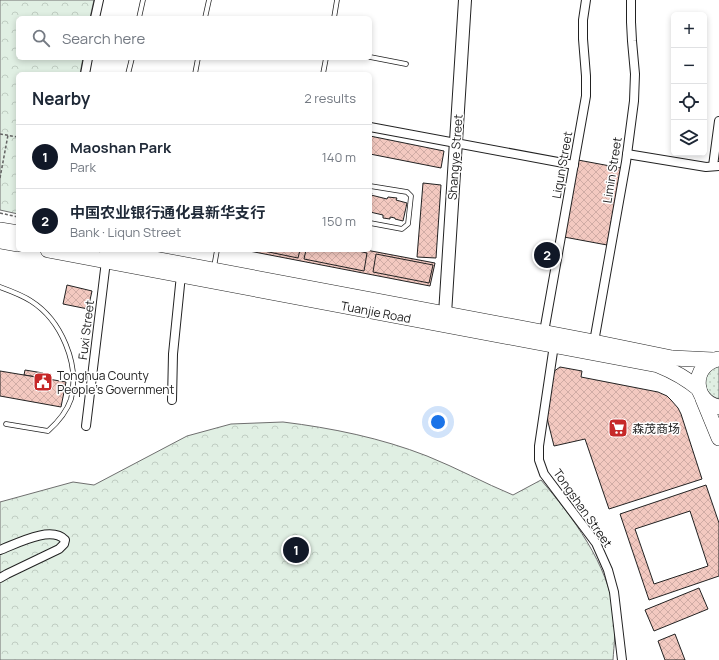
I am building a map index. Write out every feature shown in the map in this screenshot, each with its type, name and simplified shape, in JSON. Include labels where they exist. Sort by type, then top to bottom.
[{"type":"highway","points":[[0,230],[16,233]]},
{"type":"highway","points":[[0,241],[16,244]]},
{"type":"highway","name":"Tuanjie Road","points":[[68,252],[213,270],[544,332],[672,358],[716,359]]},
{"type":"highway","name":"Tuanjie Road","points":[[107,256],[181,275],[658,365],[682,376],[712,405],[719,407]]},
{"type":"highway","points":[[716,359],[708,363],[703,368],[698,378],[701,394],[719,438]]},
{"type":"street","points":[[95,16],[99,0]]},
{"type":"street","name":"Shangye Street","points":[[444,314],[465,0]]},
{"type":"street","name":"Liqun Street","points":[[544,332],[586,96],[583,20],[586,0]]},
{"type":"street","name":"Limin Street","points":[[594,342],[627,154],[634,101],[635,87],[631,0]]},
{"type":"street","points":[[85,72],[88,60]]},
{"type":"street","points":[[627,154],[706,167],[716,166],[719,121]]},
{"type":"street","points":[[372,127],[574,165]]},
{"type":"street","name":"Fuxi Street","points":[[86,426],[107,256]]},
{"type":"street","points":[[172,400],[173,354],[181,275]]},
{"type":"street","name":"Tongshan Street","points":[[554,345],[539,446],[539,460],[544,474],[596,543],[608,570],[614,592],[622,660]]},
{"type":"street","points":[[0,550],[43,534],[59,536],[65,540],[64,544],[59,549],[0,578]]},
{"type":"lane","points":[[139,16],[143,0]]},
{"type":"lane","points":[[205,16],[209,0]]},
{"type":"lane","points":[[334,16],[337,0]]},
{"type":"lane","points":[[372,57],[406,64]]},
{"type":"lane","points":[[128,72],[132,60]]},
{"type":"lane","points":[[195,72],[198,60]]},
{"type":"lane","points":[[323,72],[326,60]]},
{"type":"lane","points":[[372,186],[407,192],[411,196],[408,224],[402,229],[372,223]]},
{"type":"lane","points":[[213,270],[217,252]]},
{"type":"lane","points":[[0,287],[23,296],[31,301],[52,321],[67,347],[73,375],[71,399],[60,418],[48,432],[6,424]]},
{"type":"path","points":[[0,134],[16,137]]},
{"type":"path","points":[[0,178],[8,135]]},
{"type":"path","points":[[0,213],[16,217]]},
{"type":"green space","points":[[0,0],[94,0],[90,16],[16,16],[16,60],[83,60],[80,72],[16,72],[16,214],[0,210]]},
{"type":"green space","points":[[719,365],[719,399],[712,395],[706,388],[705,380],[708,372]]},
{"type":"green space","points":[[283,422],[320,427],[392,444],[427,456],[513,495],[541,480],[576,525],[587,542],[605,577],[611,596],[615,620],[613,660],[0,660],[0,502],[73,482],[94,485],[187,436],[231,424]]},
{"type":"building","points":[[372,136],[444,151],[441,168],[372,154]]},
{"type":"building","points":[[578,160],[621,168],[607,245],[564,237]]},
{"type":"building","points":[[423,183],[441,185],[436,258],[417,257]]},
{"type":"building","points":[[372,195],[387,199],[388,197],[397,198],[396,200],[407,203],[403,221],[390,217],[390,219],[383,218],[383,215],[372,212]]},
{"type":"building","points":[[372,251],[435,263],[430,286],[254,252]]},
{"type":"building","points":[[269,252],[300,252],[298,258]]},
{"type":"building","points":[[306,252],[367,253],[364,271],[304,259]]},
{"type":"building","points":[[376,254],[433,265],[429,283],[373,272]]},
{"type":"building","points":[[67,285],[92,291],[88,309],[63,304]]},
{"type":"building","name":"森茂商场","points":[[560,367],[582,371],[581,377],[658,392],[667,396],[678,408],[681,414],[702,479],[609,509],[585,439],[554,446],[547,418],[553,372]]},
{"type":"building","points":[[25,370],[43,373],[42,378],[24,375]]},
{"type":"building","points":[[0,371],[66,382],[61,407],[0,396]]},
{"type":"building","points":[[706,485],[719,523],[719,576],[649,600],[620,514]],"holes":[[[690,511],[708,566],[654,584],[635,529]]]},
{"type":"building","points":[[699,588],[708,609],[654,631],[645,610]]},
{"type":"building","points":[[675,634],[685,660],[665,660],[658,641]]},
{"type":"place","name":"中国农业银行通化县新华支行","points":[[547,255]]},
{"type":"place","name":"Tonghua County People's Government","points":[[43,382]]},
{"type":"place","name":"森茂商场","points":[[618,428]]},
{"type":"place","name":"Maoshan Park","points":[[296,550]]}]
